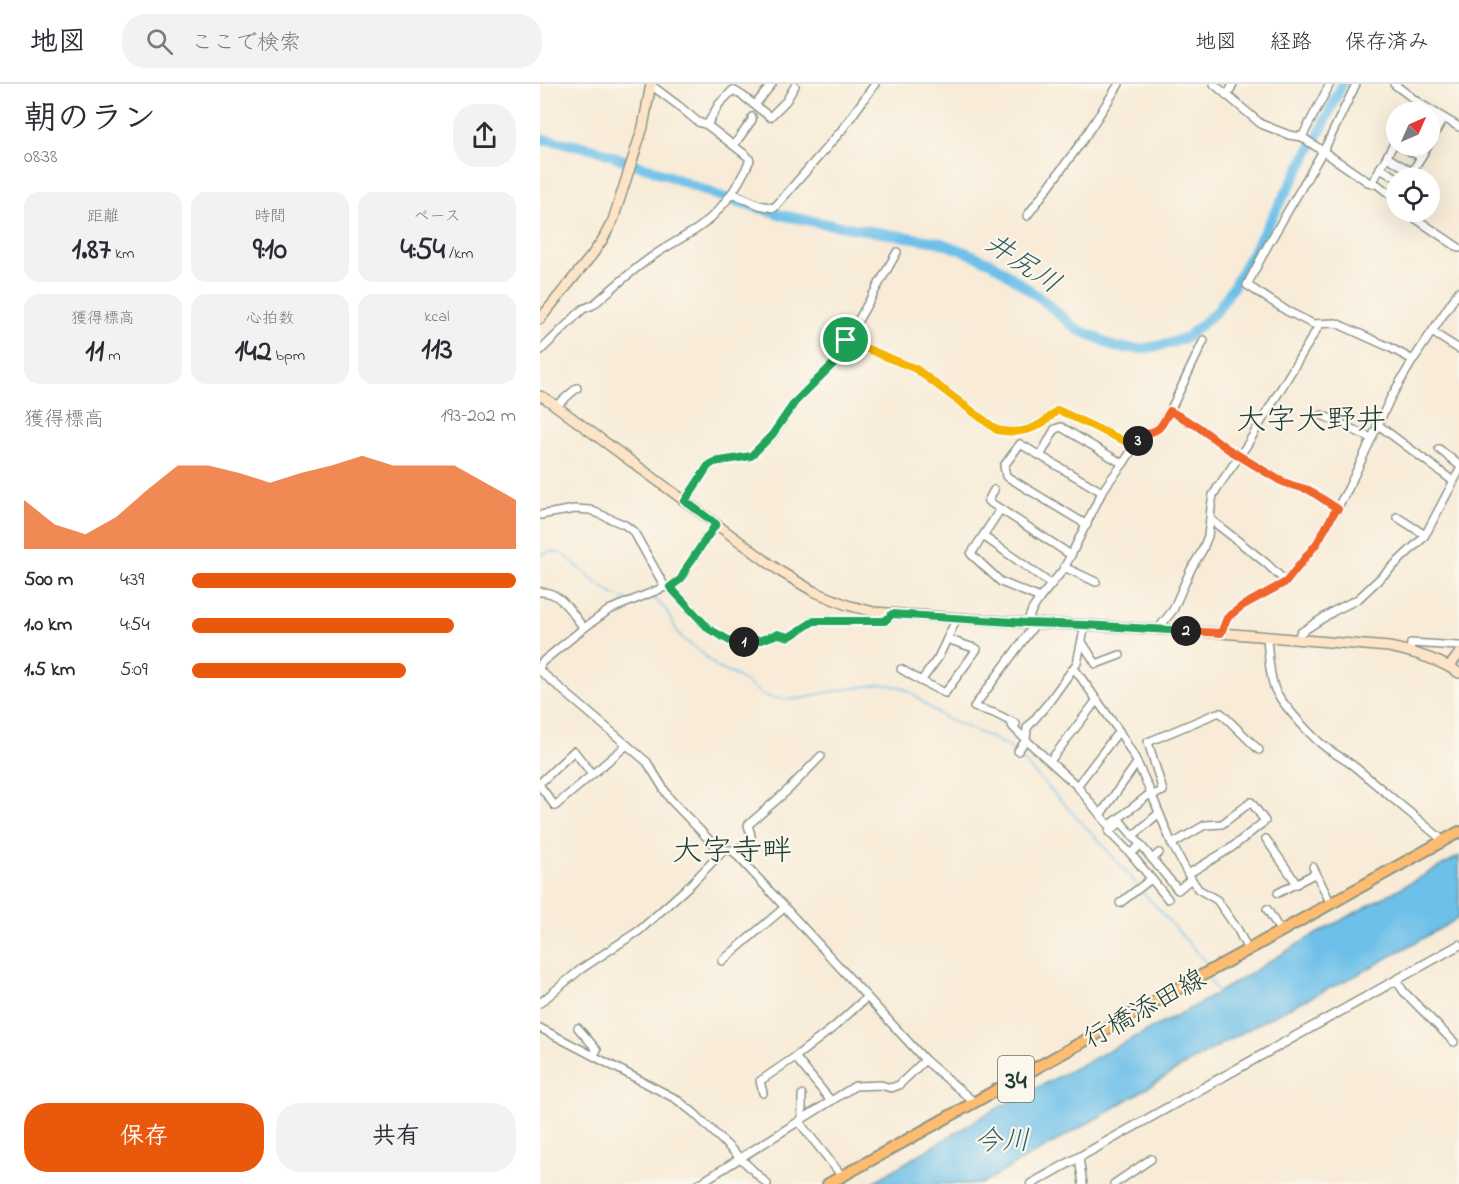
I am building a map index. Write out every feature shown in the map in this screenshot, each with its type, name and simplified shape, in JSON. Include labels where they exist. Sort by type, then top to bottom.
[{"type":"main road","points":[[540,319],[603,239],[613,220],[643,127],[652,84]]},
{"type":"main road","points":[[540,396],[781,572],[813,591],[847,605],[892,614],[1267,636],[1389,647],[1410,651],[1459,673]]},
{"type":"main road","points":[[1449,667],[1459,654]]},
{"type":"main road","name":"行橋添田線","points":[[828,1184],[1459,832]]},
{"type":"street","points":[[540,351],[583,309],[593,305],[649,258],[699,227],[716,213],[743,177],[750,160],[747,156],[707,124],[698,122],[652,84]]},
{"type":"street","points":[[755,105],[772,84]]},
{"type":"street","points":[[732,194],[759,205],[774,207],[841,131],[875,84]]},
{"type":"street","points":[[1028,216],[1083,140],[1119,84]]},
{"type":"street","points":[[1214,84],[1261,124],[1304,138],[1386,191]]},
{"type":"street","points":[[1227,96],[1233,84]]},
{"type":"street","points":[[1304,138],[1330,84]]},
{"type":"street","points":[[1356,84],[1247,285],[1287,311],[1313,324],[1336,323],[1413,360]]},
{"type":"street","points":[[1394,84],[1411,102]]},
{"type":"street","points":[[707,124],[733,87],[770,117],[786,101],[795,86]]},
{"type":"street","points":[[734,145],[752,117]]},
{"type":"street","points":[[1440,123],[1442,120],[1459,127]]},
{"type":"street","points":[[1372,183],[1387,157],[1401,168]]},
{"type":"street","points":[[1414,168],[1421,157]]},
{"type":"street","points":[[1380,168],[1386,172]]},
{"type":"street","points":[[1422,222],[1458,245]]},
{"type":"street","points":[[685,501],[708,466],[714,462],[751,456],[772,435],[795,402],[834,363],[897,252]]},
{"type":"street","points":[[1221,633],[1227,618],[1242,606],[1286,582],[1317,543],[1338,509],[1391,397],[1459,291]]},
{"type":"street","points":[[1158,629],[1173,610],[1191,569],[1202,551],[1208,536],[1213,495],[1240,456],[1320,324]]},
{"type":"street","points":[[1432,332],[1459,349]]},
{"type":"street","points":[[846,340],[916,369],[997,430],[1022,431],[1041,424],[1058,410],[1135,446]]},
{"type":"street","points":[[1204,340],[1170,411],[1156,430],[1140,436],[1102,492],[1065,567],[1032,610],[1032,623],[974,706],[1013,723],[1012,727],[1077,786],[1109,826],[1152,794],[1163,791],[1148,742],[1221,712],[1259,750]]},
{"type":"street","points":[[556,406],[577,388]]},
{"type":"street","points":[[1170,411],[1197,426],[1240,456],[1288,484],[1309,490],[1338,509]]},
{"type":"street","points":[[1322,414],[1371,438]]},
{"type":"street","points":[[1377,424],[1453,481]]},
{"type":"street","points":[[1040,456],[1055,429],[1061,427],[1123,464]]},
{"type":"street","points":[[1087,525],[1006,476],[1004,466],[1020,444],[1102,492]]},
{"type":"street","points":[[1439,449],[1459,465]]},
{"type":"street","points":[[1298,640],[1300,633],[1358,599],[1425,535],[1459,471]]},
{"type":"street","points":[[994,490],[988,501],[1071,555]]},
{"type":"street","points":[[540,515],[575,508],[590,510],[625,525],[634,532],[667,587],[709,629],[730,641],[761,640],[778,634],[789,637],[814,621],[885,621],[892,614]]},
{"type":"street","points":[[1000,510],[971,554],[1001,582],[1040,598]]},
{"type":"street","points":[[1397,517],[1425,535]]},
{"type":"street","points":[[1210,519],[1266,563],[1286,582]]},
{"type":"street","points":[[716,524],[681,579],[667,587],[609,610],[542,662],[540,669],[647,762],[670,799],[716,847],[724,850],[733,851],[748,843],[751,839],[748,825],[789,789],[821,756]]},
{"type":"street","points":[[983,536],[1051,584]]},
{"type":"street","points":[[1065,567],[1096,582]]},
{"type":"street","points":[[540,592],[552,593],[562,601],[584,628]]},
{"type":"street","points":[[921,681],[938,658],[957,618]]},
{"type":"street","points":[[1018,751],[1026,740],[1028,728],[1077,663],[1085,625]]},
{"type":"street","points":[[1267,636],[1269,666],[1274,688],[1281,700],[1325,747],[1355,766],[1442,841]]},
{"type":"street","points":[[901,669],[945,693],[977,649],[947,639]]},
{"type":"street","points":[[1082,642],[1096,664],[1120,656]]},
{"type":"street","points":[[1410,651],[1411,643],[1459,646]]},
{"type":"street","points":[[1074,668],[1119,731],[1137,763],[1172,844],[1189,876],[1198,889],[1217,900],[1238,930],[1248,950]]},
{"type":"street","points":[[1050,761],[1097,700]]},
{"type":"street","points":[[1077,786],[1119,731]]},
{"type":"street","points":[[592,774],[574,751],[540,784],[555,806],[627,745]]},
{"type":"street","points":[[1100,815],[1137,763]]},
{"type":"street","points":[[1168,899],[1131,854],[1109,832],[1121,822],[1178,890],[1189,876],[1231,848],[1265,821],[1251,802],[1222,824],[1205,825],[1172,844]]},
{"type":"street","points":[[1133,836],[1159,813]]},
{"type":"street","points":[[1266,839],[1297,884]]},
{"type":"street","points":[[1131,854],[1140,845]]},
{"type":"street","points":[[540,1003],[580,969],[640,930],[691,884],[724,850]]},
{"type":"street","points":[[733,851],[925,1060],[974,1102]]},
{"type":"street","points":[[1152,859],[1159,853]]},
{"type":"street","points":[[1120,903],[1161,869]]},
{"type":"street","points":[[1278,893],[1297,884],[1314,870],[1331,904]]},
{"type":"street","points":[[722,961],[784,908]]},
{"type":"street","points":[[1267,909],[1281,932]]},
{"type":"street","points":[[1031,1184],[1459,945]]},
{"type":"street","points":[[1396,980],[1404,992],[1454,1042]]},
{"type":"street","points":[[763,1093],[760,1081],[763,1078],[834,1027],[867,997]]},
{"type":"street","points":[[540,1028],[676,1099],[694,1113],[767,1184]]},
{"type":"street","points":[[578,1028],[597,1050],[592,1055]]},
{"type":"street","points":[[795,1057],[831,1101]]},
{"type":"street","points":[[699,1184],[855,1086],[881,1085],[891,1088],[899,1085],[925,1060]]},
{"type":"street","points":[[802,1095],[801,1121],[842,1176]]},
{"type":"street","points":[[1079,1158],[1083,1184]]},
{"type":"street","points":[[1114,1184],[1151,1159]]},
{"type":"water","name":"今川","points":[[1459,856],[1459,918],[1359,974],[1276,1014],[1193,1060],[981,1184],[870,1184],[990,1112],[1199,1004],[1307,939]]},
{"type":"waterway","name":"井尻川","points":[[540,139],[591,148],[716,195],[786,216],[938,242],[961,250],[1002,270],[1044,301],[1076,329],[1114,347],[1141,349],[1168,344],[1187,337],[1217,311],[1233,287],[1322,128],[1342,84]]},
{"type":"waterway","points":[[540,555],[552,551],[562,554],[603,588],[620,598],[628,599]]},
{"type":"waterway","points":[[645,598],[654,598],[666,610],[682,638],[718,668],[737,676],[763,695],[793,699],[882,684],[901,687],[947,719],[996,740],[1013,750],[1101,843],[1136,884]]},
{"type":"waterway","points":[[1143,892],[1204,960],[1206,969]]},
{"type":"waterway","points":[[1208,977],[1218,993]]},
{"type":"district","name":"大字大野井","points":[[1311,419]]},
{"type":"district","name":"大字寺畔","points":[[732,850]]},
{"type":"route","points":[[846,340],[916,369],[997,430],[1006,432],[1022,431],[1041,424],[1058,410],[1135,446],[1140,436],[1160,426],[1170,411],[1279,480],[1309,490],[1338,509],[1317,543],[1286,582],[1242,606],[1227,618],[1221,633],[892,614],[885,621],[814,621],[789,637],[778,634],[761,640],[730,641],[709,629],[670,587],[681,579],[716,524],[685,501],[708,466],[714,462],[751,456],[772,435],[795,402],[834,363],[846,340]]}]
